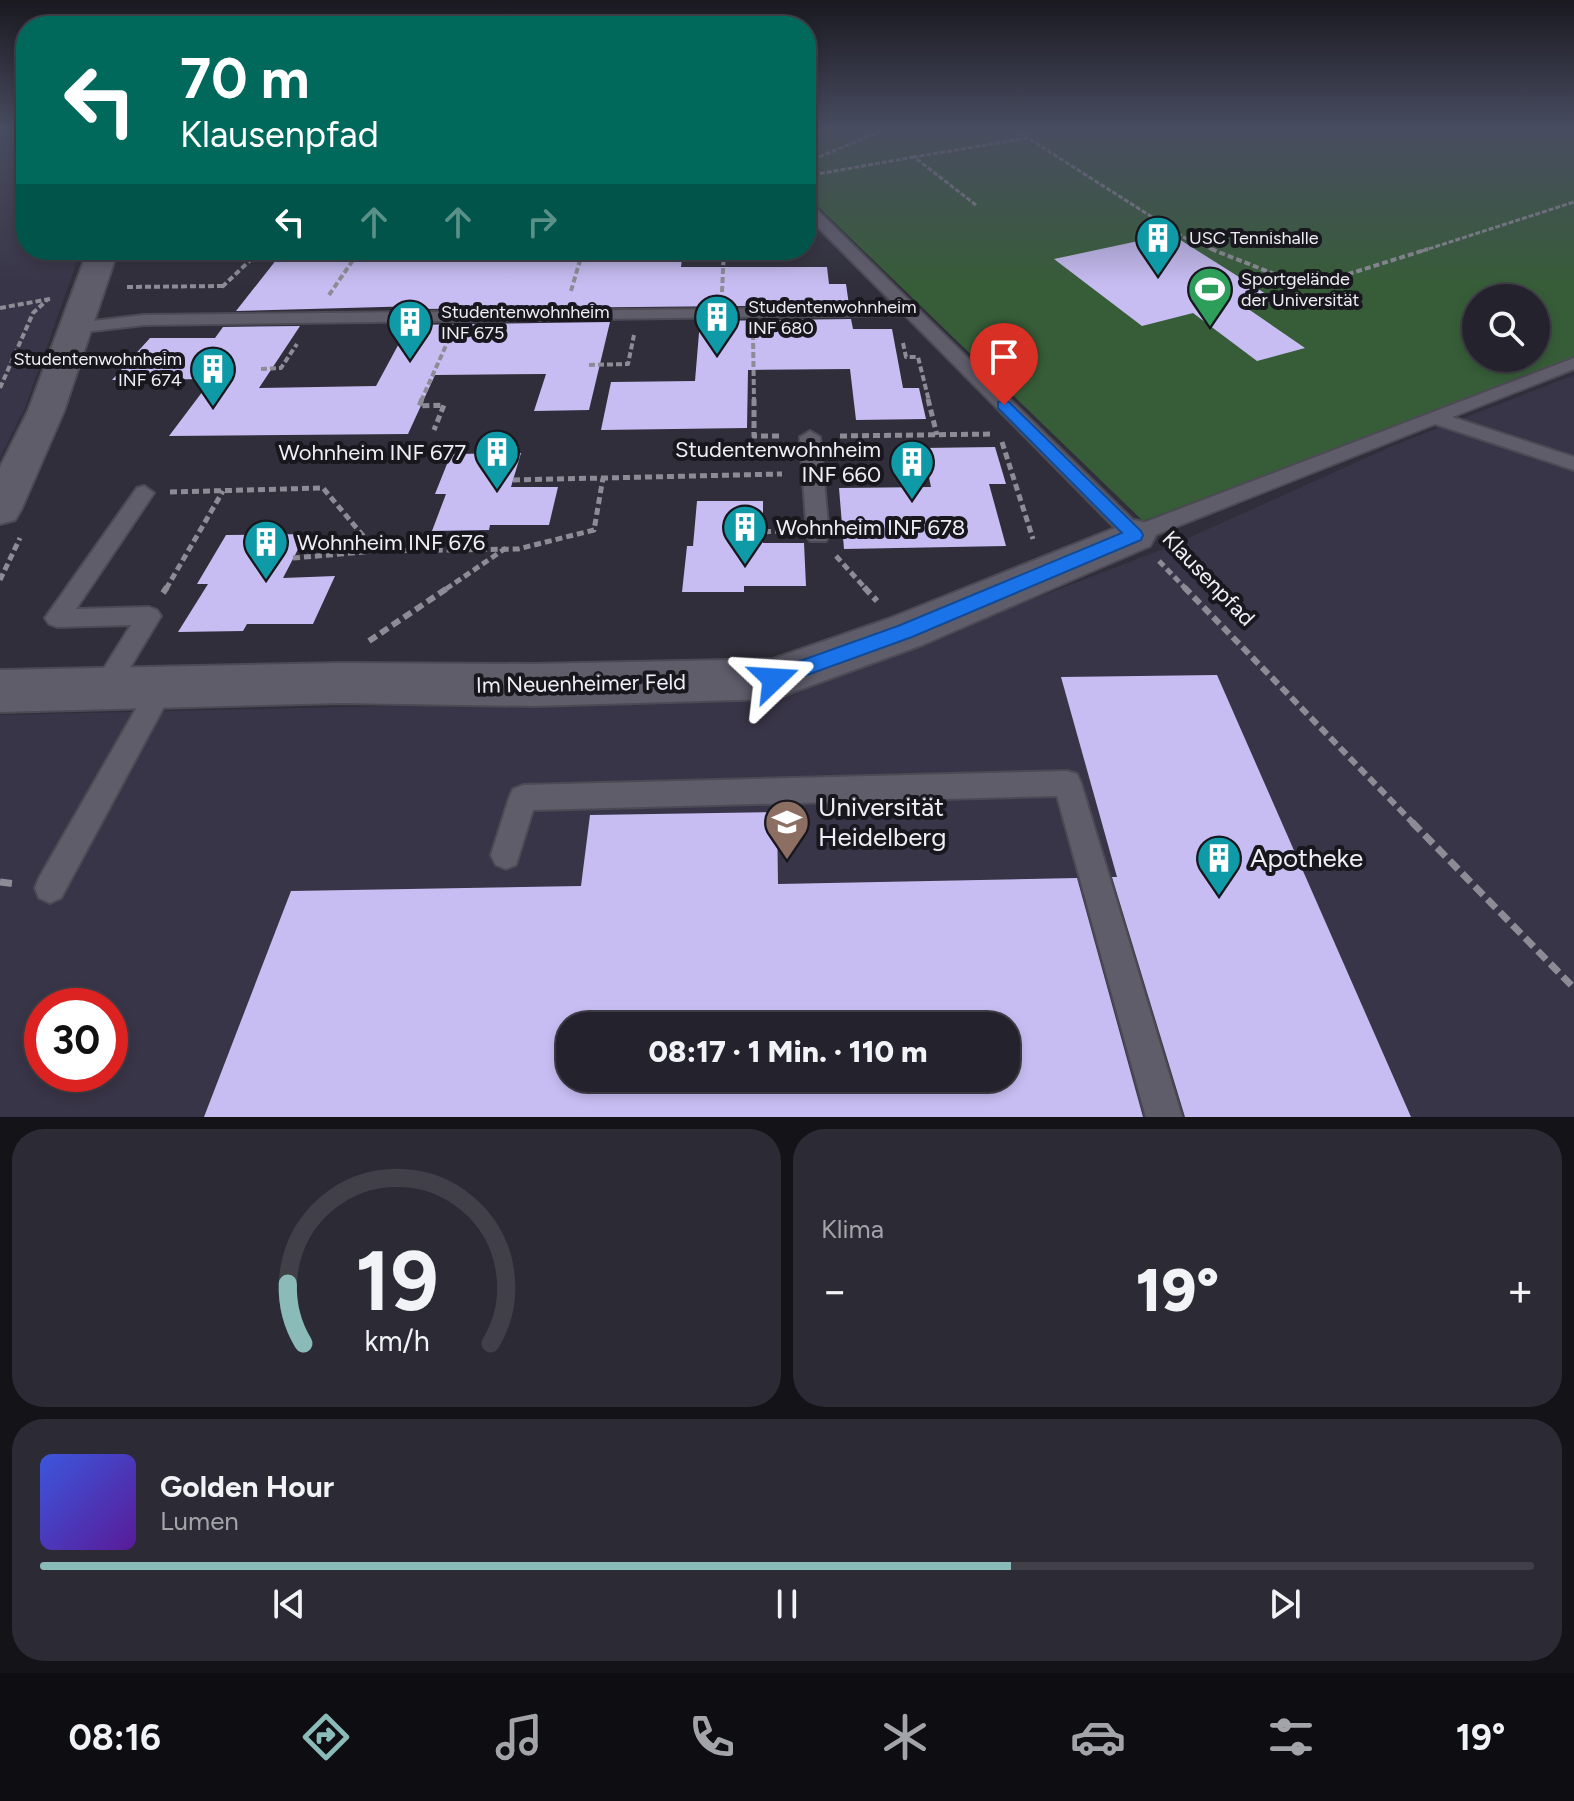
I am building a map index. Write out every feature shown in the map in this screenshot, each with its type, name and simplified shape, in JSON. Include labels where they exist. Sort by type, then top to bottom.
[{"type":"street","points":[[0,510],[46,411],[100,260]]},
{"type":"street","name":"Im Neuenheimer Feld","points":[[0,691],[342,683],[533,685],[774,679],[905,632],[1135,535]]},
{"type":"lane","name":"Klausenpfad","points":[[816,218],[902,310],[1135,535]]},
{"type":"lane","points":[[76,328],[144,320],[902,310]]},
{"type":"lane","points":[[1135,535],[1574,363]]},
{"type":"lane","points":[[1435,418],[1574,464]]},
{"type":"lane","points":[[810,437],[818,536]]},
{"type":"lane","points":[[144,493],[57,618],[149,616]]},
{"type":"lane","points":[[104,689],[149,616]]},
{"type":"lane","points":[[50,888],[161,688]]},
{"type":"lane","points":[[506,855],[523,798],[1067,783],[1164,1117]]},
{"type":"path","points":[[946,182],[976,205]]},
{"type":"path","points":[[1097,182],[1185,238],[1292,281],[1323,282],[1574,202]]},
{"type":"path","points":[[127,287],[223,286],[250,260]]},
{"type":"path","points":[[261,369],[281,368],[353,260]]},
{"type":"path","points":[[563,315],[580,260]]},
{"type":"path","points":[[721,313],[724,260]]},
{"type":"path","points":[[0,388],[33,313],[53,293]]},
{"type":"path","points":[[902,310],[906,357],[918,357],[937,435]]},
{"type":"path","points":[[753,313],[754,436],[999,434],[1044,574]]},
{"type":"path","points":[[589,365],[628,364],[638,315]]},
{"type":"path","points":[[434,430],[444,405],[419,406],[459,317]]},
{"type":"path","points":[[513,480],[782,473],[781,478]]},
{"type":"path","points":[[293,558],[376,551],[518,549],[594,530],[603,478]]},
{"type":"path","points":[[144,493],[323,488],[376,551]]},
{"type":"path","points":[[149,616],[224,490]]},
{"type":"path","points":[[753,532],[784,531]]},
{"type":"path","name":"Klausenpfad","points":[[1135,535],[1574,988]]},
{"type":"path","points":[[342,683],[363,646],[507,547]]},
{"type":"shaded area","points":[[0,182],[16,182],[16,260],[77,260],[25,408],[0,458]]},
{"type":"shaded area","name":"Universität Heidelberg","points":[[1574,375],[1574,1117],[0,1117],[0,715],[777,697],[1164,549],[1390,447]]},
{"type":"green space","name":"Sportgelände der Universität","points":[[816,182],[1574,182],[1574,358],[1550,367],[1550,284],[1462,284],[1462,372],[1537,372],[1143,521],[816,205]]},
{"type":"building","name":"USC Tennishalle","points":[[1171,234],[1266,294],[1238,302],[1305,348],[1257,361],[1193,313],[1142,326],[1054,259]]},
{"type":"building","points":[[276,260],[682,260],[681,267],[827,267],[829,284],[846,284],[849,305],[417,309],[419,306],[236,311]]},
{"type":"building","points":[[851,319],[853,329],[892,329],[903,388],[919,388],[926,419],[856,420],[850,369],[748,370],[747,428],[601,430],[611,382],[695,381],[700,321]]},
{"type":"building","points":[[610,322],[589,410],[534,411],[546,374],[435,375],[408,434],[169,436],[212,379],[112,380],[150,338],[215,338],[223,327],[300,326],[259,388],[376,386],[409,325]]},
{"type":"building","name":"Studentenwohnheim INF 660","points":[[995,447],[1006,484],[989,484],[1006,546],[844,549],[839,488],[931,487],[923,448]]},
{"type":"building","name":"Wohnheim INF 677","points":[[521,453],[511,487],[558,487],[549,525],[490,525],[489,530],[432,531],[446,494],[435,494],[451,454]]},
{"type":"building","name":"Wohnheim INF 678","points":[[697,501],[763,501],[763,543],[804,543],[806,586],[744,586],[744,592],[682,592],[687,546],[693,546]]},
{"type":"building","name":"Wohnheim INF 676","points":[[306,534],[283,578],[335,576],[313,624],[247,624],[243,631],[178,632],[208,584],[197,584],[226,535]]},
{"type":"building","name":"Apotheke","points":[[1217,675],[1411,1117],[1185,1117],[1112,877],[1117,877],[1061,677]]},
{"type":"building","points":[[777,812],[778,884],[1077,878],[1143,1117],[204,1117],[291,891],[581,886],[590,815]]},
{"type":"place","name":"USC Tennishalle","points":[[1158,277]]},
{"type":"place","name":"Sportgelände der Universität","points":[[1210,328]]},
{"type":"place","name":"Studentenwohnheim INF 680","points":[[717,356]]},
{"type":"place","name":"Studentenwohnheim INF 675","points":[[410,361]]},
{"type":"place","name":"Studentenwohnheim INF 674","points":[[213,408]]},
{"type":"place","name":"Wohnheim INF 677","points":[[497,491]]},
{"type":"place","name":"Studentenwohnheim INF 660","points":[[912,501]]},
{"type":"place","name":"Wohnheim INF 678","points":[[745,566]]},
{"type":"place","name":"Wohnheim INF 676","points":[[266,581]]},
{"type":"place","name":"Universität Heidelberg","points":[[787,861]]},
{"type":"place","name":"Apotheke","points":[[1219,897]]},
{"type":"route","points":[[774,679],[905,632],[1135,535],[1004,405]]}]
